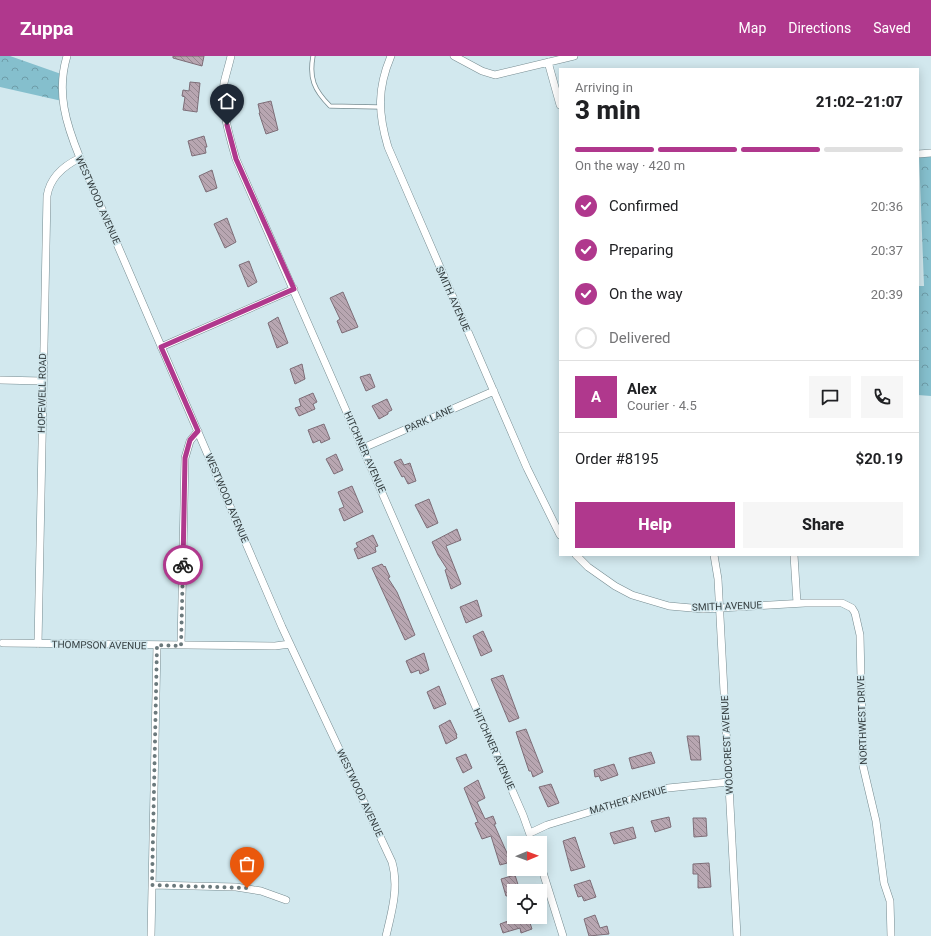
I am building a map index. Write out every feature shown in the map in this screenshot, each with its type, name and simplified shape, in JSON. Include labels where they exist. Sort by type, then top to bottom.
[{"type":"street","name":"WESTWOOD AVENUE","points":[[67,56],[62,81],[62,103],[69,130],[80,158],[290,644],[392,862],[395,873],[395,889],[392,913],[386,936]]},
{"type":"street","name":"HITCHNER AVENUE","points":[[231,56],[224,84],[224,102],[229,136],[236,159],[294,289],[531,836]]},
{"type":"street","name":"SMITH AVENUE","points":[[391,56],[382,83],[379,107],[382,128],[397,171],[527,468],[559,533]]},
{"type":"street","points":[[454,56],[482,71],[495,75],[574,56]]},
{"type":"street","points":[[548,62],[559,101]]},
{"type":"street","points":[[919,154],[931,153]]},
{"type":"street","name":"HOPEWELL ROAD","points":[[38,644],[42,381],[47,192],[58,173],[70,163],[80,158]]},
{"type":"street","points":[[161,347],[294,289]]},
{"type":"street","points":[[0,380],[42,381]]},
{"type":"street","name":"PARK LANE","points":[[363,448],[494,391]]},
{"type":"street","points":[[181,646],[185,458],[190,440],[198,431]]},
{"type":"street","name":"SMITH AVENUE","points":[[577,556],[602,578],[632,595],[669,606],[703,609],[797,603]]},
{"type":"street","name":"WOODCREST AVENUE","points":[[714,556],[720,608],[737,936]]},
{"type":"street","points":[[794,556],[797,603]]},
{"type":"street","name":"NORTHWEST DRIVE","points":[[797,603],[842,603],[849,605],[855,613],[860,635],[863,766],[876,821],[884,883],[890,901],[891,936]]},
{"type":"street","name":"THOMPSON AVENUE","points":[[3,643],[181,646],[275,646],[290,644]]},
{"type":"street","points":[[151,936],[157,645]]},
{"type":"street","name":"MATHER AVENUE","points":[[530,833],[547,825],[660,790],[729,782]]},
{"type":"street","points":[[544,876],[563,936]]},
{"type":"street","points":[[152,885],[241,888],[261,891],[286,900]]},
{"type":"lane","points":[[313,56],[310,71],[315,86],[320,96],[330,106],[379,107]]},
{"type":"green space","points":[[0,56],[10,56],[64,75],[62,101],[0,87]]},
{"type":"green space","points":[[931,154],[931,396],[919,395],[919,286],[924,286],[919,155]]},
{"type":"building","points":[[173,56],[204,56],[202,66],[173,58]]},
{"type":"building","points":[[190,82],[200,83],[197,112],[183,110],[185,97],[182,96],[183,90],[189,91]]},
{"type":"building","points":[[271,101],[278,130],[266,134],[259,113],[258,104]]},
{"type":"building","points":[[204,136],[207,147],[205,147],[206,153],[192,156],[188,141]]},
{"type":"building","points":[[212,170],[217,188],[206,192],[199,176]]},
{"type":"building","points":[[227,218],[236,242],[225,248],[214,224]]},
{"type":"building","points":[[249,261],[257,282],[248,287],[239,265]]},
{"type":"building","points":[[343,292],[358,327],[342,333],[337,321],[340,319],[330,298]]},
{"type":"building","points":[[278,317],[288,343],[277,348],[268,323]]},
{"type":"building","points":[[302,364],[305,379],[295,384],[290,369]]},
{"type":"building","points":[[370,374],[375,387],[366,391],[360,377]]},
{"type":"building","points":[[313,393],[317,402],[313,404],[315,409],[299,416],[295,408],[301,406],[299,399]]},
{"type":"building","points":[[387,399],[392,410],[379,419],[372,406]]},
{"type":"building","points":[[324,424],[330,439],[321,443],[320,440],[313,443],[308,430]]},
{"type":"building","points":[[336,454],[343,470],[334,474],[326,459]]},
{"type":"building","points":[[401,459],[404,465],[410,463],[416,481],[408,484],[404,476],[402,477],[394,462]]},
{"type":"building","points":[[352,486],[363,512],[344,521],[339,509],[344,507],[338,492]]},
{"type":"building","points":[[429,499],[438,523],[427,528],[415,505]]},
{"type":"building","points":[[457,529],[461,540],[446,546],[461,584],[451,589],[445,570],[447,569],[432,542]]},
{"type":"building","points":[[373,535],[378,546],[375,547],[376,552],[358,559],[354,549],[358,547],[356,543]]},
{"type":"building","points":[[382,564],[384,567],[385,566],[390,577],[388,578],[397,592],[415,635],[405,640],[372,568]]},
{"type":"building","points":[[477,600],[482,616],[466,623],[460,607]]},
{"type":"building","points":[[483,631],[492,651],[481,656],[473,636]]},
{"type":"building","points":[[424,653],[429,670],[420,674],[419,670],[411,673],[406,661]]},
{"type":"building","points":[[503,675],[519,718],[509,722],[491,679]]},
{"type":"building","points":[[439,686],[446,704],[434,709],[427,692]]},
{"type":"building","points":[[450,720],[457,738],[446,744],[439,726]]},
{"type":"building","points":[[526,729],[543,772],[533,777],[531,771],[529,771],[516,732]]},
{"type":"building","points":[[687,736],[699,736],[701,760],[691,760]]},
{"type":"building","points":[[651,752],[655,763],[632,769],[629,758]]},
{"type":"building","points":[[466,754],[472,768],[463,773],[456,758]]},
{"type":"building","points":[[614,764],[618,775],[601,781],[599,776],[595,777],[594,770]]},
{"type":"building","points":[[478,780],[485,798],[477,802],[485,819],[493,816],[496,824],[494,824],[507,853],[507,863],[500,865],[491,836],[482,839],[475,823],[478,822],[464,788]]},
{"type":"building","points":[[551,784],[559,803],[548,807],[539,787]]},
{"type":"building","points":[[669,817],[671,827],[655,832],[651,821]]},
{"type":"building","points":[[693,818],[706,818],[707,836],[694,837]]},
{"type":"building","points":[[633,827],[636,838],[614,844],[610,833]]},
{"type":"building","points":[[575,837],[585,867],[571,871],[563,841]]},
{"type":"building","points":[[709,863],[711,887],[698,888],[698,874],[693,874],[693,864]]},
{"type":"building","points":[[515,876],[518,884],[507,884],[507,896],[506,896],[501,879]]},
{"type":"building","points":[[590,880],[596,897],[584,901],[582,896],[578,897],[574,885]]},
{"type":"building","points":[[595,915],[600,928],[607,926],[609,934],[589,936],[584,919]]},
{"type":"building","points":[[507,921],[507,924],[530,924],[532,929],[521,933],[520,928],[503,933],[500,924]]},
{"type":"way so far","points":[[183,565],[181,646],[157,645],[152,885],[247,888]]},
{"type":"route","points":[[183,565],[185,458],[190,440],[198,431],[161,347],[294,289],[236,159],[227,125]]}]
